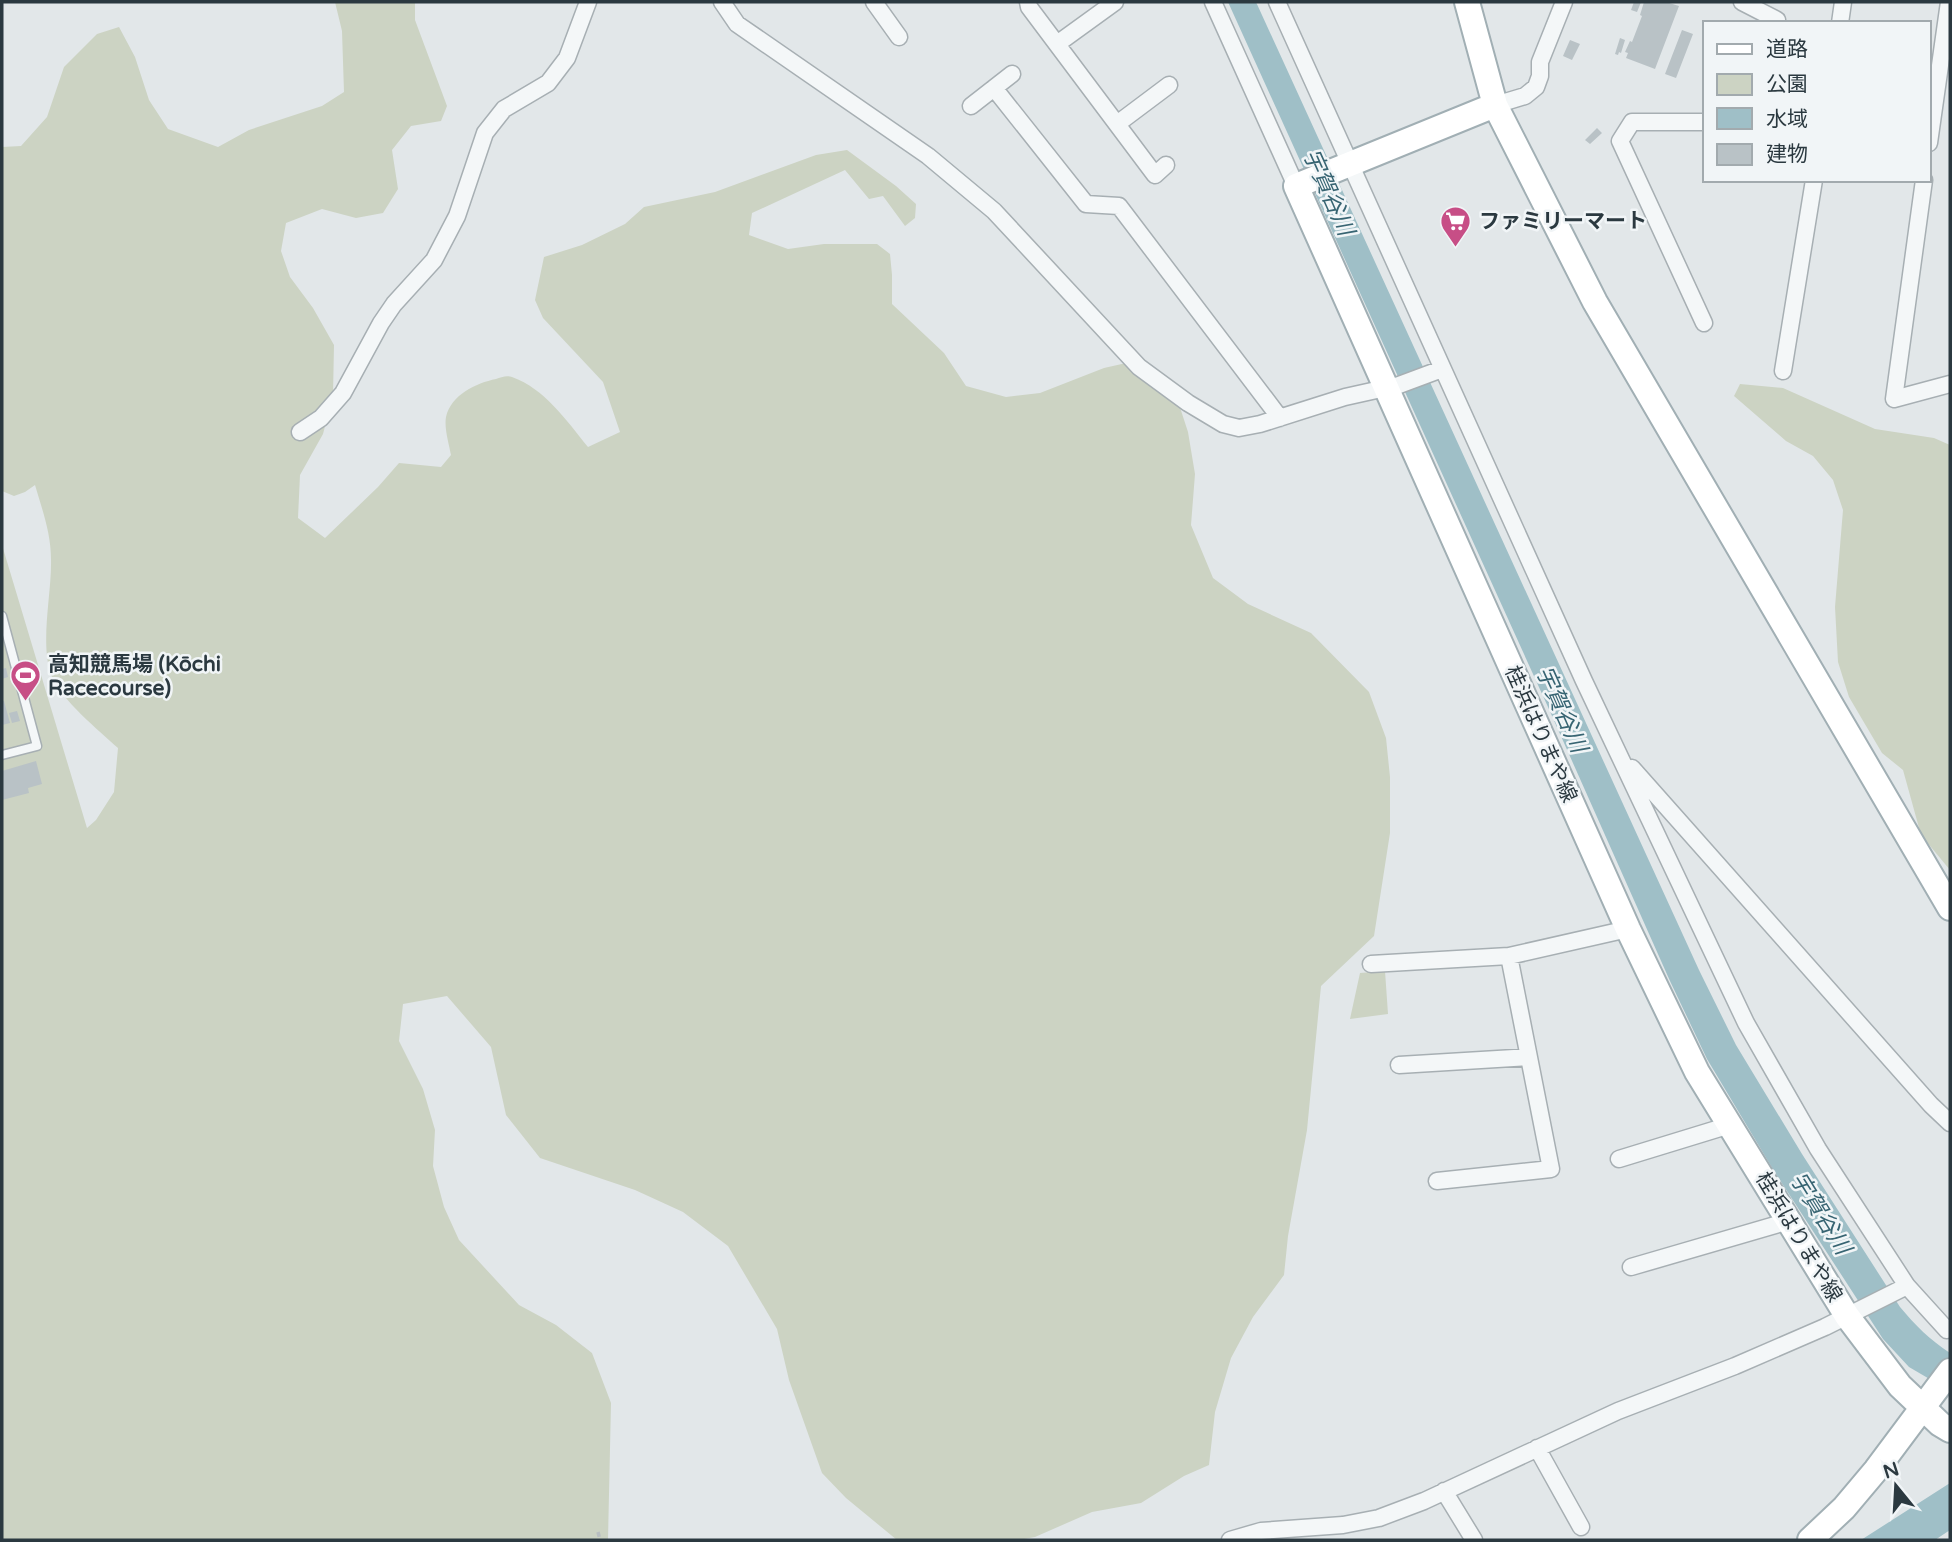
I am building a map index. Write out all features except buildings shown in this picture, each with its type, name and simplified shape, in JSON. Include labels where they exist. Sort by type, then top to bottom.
[{"type":"main road","points":[[1466,2],[1495,106],[1595,302],[1950,908]]},
{"type":"main road","points":[[1302,183],[1495,106]]},
{"type":"main road","name":"桂浜はりまや線","points":[[1302,183],[1628,929],[1697,1072],[1789,1221],[1900,1386],[1936,1389],[1940,1424],[1950,1430]]},
{"type":"main road","points":[[1810,1540],[1844,1508],[1877,1470],[1936,1389]]},
{"type":"street","points":[[300,432],[321,418],[344,393],[394,304],[435,260],[457,216],[485,133],[504,109],[548,83],[567,58],[588,2]]},
{"type":"street","points":[[722,2],[737,24],[928,156],[994,211],[1139,367],[1223,424],[1239,428],[1260,424],[1345,397],[1393,387],[1442,369]]},
{"type":"street","points":[[874,2],[899,37]]},
{"type":"street","points":[[1028,2],[1155,175],[1166,165]]},
{"type":"street","points":[[1057,44],[1115,2]]},
{"type":"street","points":[[1213,2],[1302,183]]},
{"type":"street","points":[[1278,2],[1345,166],[1746,1023],[1818,1149],[1903,1288],[1947,1330]]},
{"type":"street","points":[[1495,106],[1525,96],[1536,87],[1540,76],[1540,62],[1564,2]]},
{"type":"street","points":[[1742,2],[1777,21]]},
{"type":"street","points":[[1840,21],[1843,2]]},
{"type":"street","points":[[1931,129],[1949,2]]},
{"type":"street","points":[[971,106],[1012,74]]},
{"type":"street","points":[[1117,124],[1169,85]]},
{"type":"street","points":[[994,88],[1086,204],[1119,206],[1280,418]]},
{"type":"street","points":[[1703,122],[1632,122],[1620,141],[1703,323]]},
{"type":"street","points":[[1783,370],[1814,182]]},
{"type":"street","points":[[1924,182],[1894,399],[1950,384]]},
{"type":"street","points":[[1619,753],[1931,1105],[1950,1123]]},
{"type":"street","points":[[1371,964],[1509,956],[1628,929]]},
{"type":"street","points":[[1437,1181],[1551,1169],[1509,956]]},
{"type":"street","points":[[1399,1065],[1529,1057]]},
{"type":"street","points":[[1619,1159],[1730,1125]]},
{"type":"street","points":[[1631,1267],[1789,1221]]},
{"type":"street","points":[[1230,1540],[1261,1531],[1343,1525],[1378,1518],[1424,1501],[1618,1411],[1735,1366],[1903,1288]]},
{"type":"street","points":[[1537,1448],[1581,1527]]},
{"type":"street","points":[[1444,1491],[1474,1540]]},
{"type":"lane","points":[[2,616],[37,746],[2,755]]},
{"type":"path","points":[[598,1532],[600,1540]]},
{"type":"green space","points":[[335,2],[415,2],[415,20],[447,106],[441,121],[411,126],[392,150],[398,189],[383,213],[356,218],[322,209],[286,223],[281,251],[290,277],[313,308],[334,345],[333,395],[323,434],[300,475],[298,518],[325,538],[399,463],[441,467],[451,455],[446,426],[449,409],[465,391],[480,384],[506,376],[524,382],[554,406],[588,447],[620,432],[603,382],[543,318],[535,300],[544,257],[582,245],[625,224],[644,207],[715,192],[816,155],[847,150],[916,204],[915,218],[905,226],[883,196],[869,199],[845,170],[752,213],[749,235],[788,249],[824,244],[877,244],[890,254],[892,304],[944,353],[966,386],[1006,397],[1040,393],[1104,368],[1144,359],[1173,386],[1188,432],[1195,474],[1191,525],[1213,578],[1248,604],[1311,633],[1369,692],[1386,738],[1390,777],[1390,833],[1374,936],[1321,986],[1307,1130],[1288,1236],[1284,1275],[1253,1317],[1231,1358],[1215,1412],[1209,1465],[1184,1476],[1141,1503],[1092,1512],[1035,1537],[1019,1540],[897,1540],[846,1498],[822,1473],[789,1380],[777,1329],[728,1246],[683,1212],[635,1190],[540,1158],[506,1115],[491,1047],[447,996],[403,1004],[399,1041],[423,1089],[435,1130],[433,1166],[444,1207],[459,1240],[519,1305],[556,1325],[592,1353],[611,1403],[608,1540],[2,1540],[2,545],[87,828],[96,820],[114,792],[118,748],[72,705],[52,677],[46,650],[51,549],[35,485],[14,496],[2,491],[2,147],[21,146],[47,117],[64,67],[97,34],[119,27],[135,57],[149,100],[168,129],[218,147],[249,130],[322,106],[344,92],[342,31]]},
{"type":"green space","points":[[1740,384],[1783,388],[1875,429],[1934,438],[1950,445],[1950,870],[1921,835],[1903,770],[1882,753],[1849,697],[1838,662],[1835,607],[1843,510],[1833,480],[1813,456],[1786,441],[1734,396]]},
{"type":"green space","points":[[1385,971],[1388,1014],[1350,1019],[1360,973]]},
{"type":"water","name":"宇賀谷川","points":[[1228,2],[1256,2],[1699,970],[1736,1045],[1900,1307],[1923,1332],[1950,1353],[1950,1391],[1909,1367],[1883,1339],[1774,1171],[1707,1059]]},
{"type":"water","points":[[1950,1483],[1950,1530],[1935,1540],[1861,1540]]},
{"type":"place","name":"ファミリーマート","points":[[1456,248]]},
{"type":"place","name":"高知競馬場 (Kōchi Racecourse)","points":[[25,703]]}]
